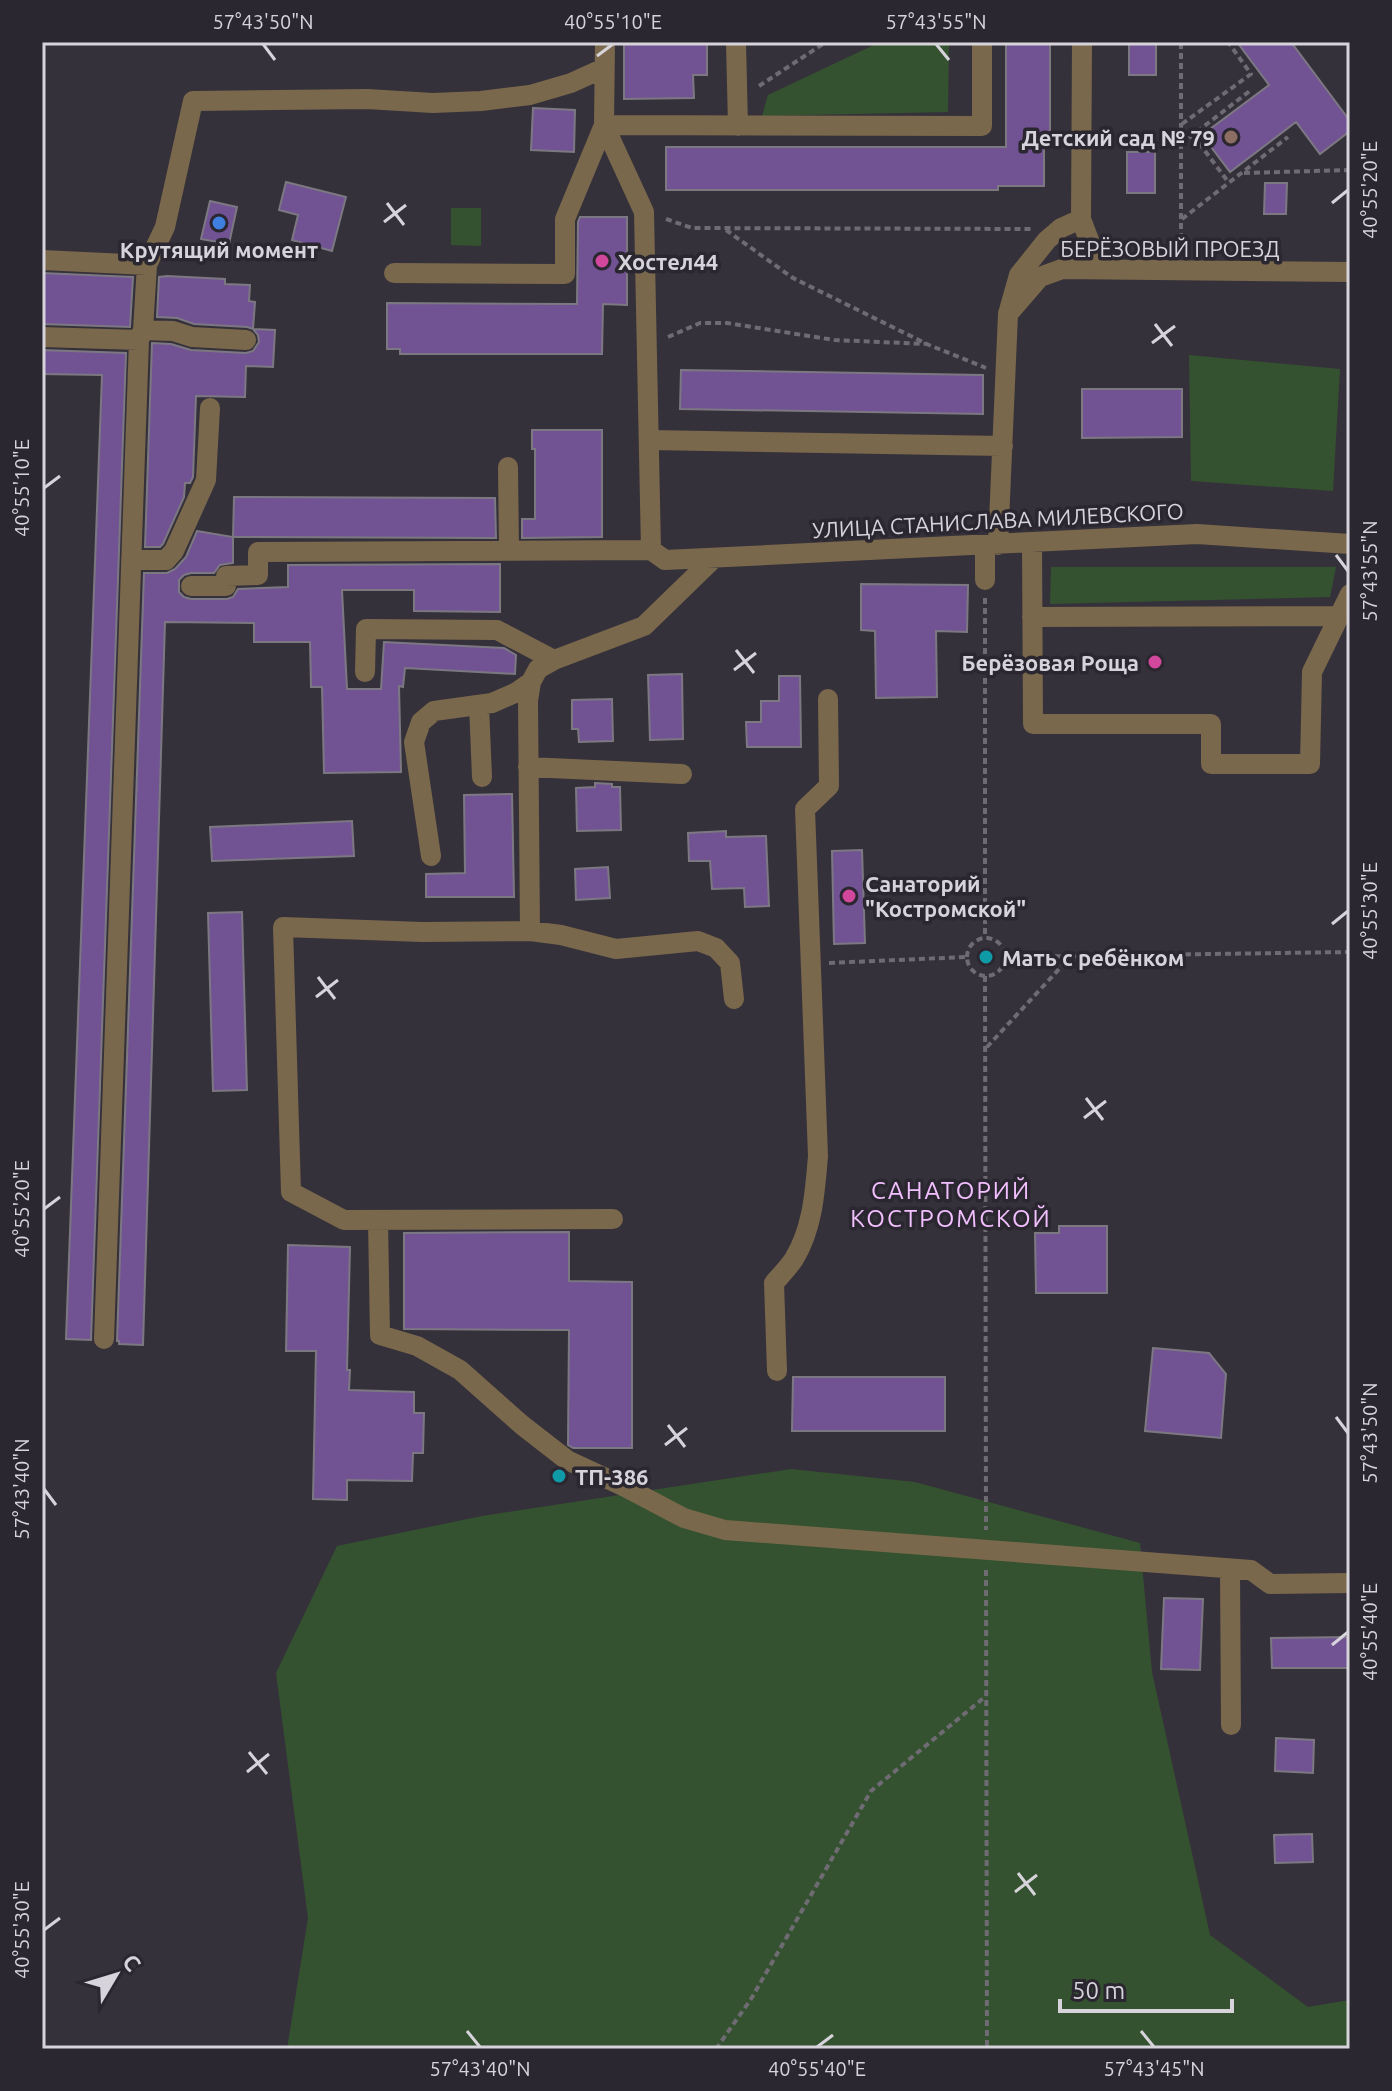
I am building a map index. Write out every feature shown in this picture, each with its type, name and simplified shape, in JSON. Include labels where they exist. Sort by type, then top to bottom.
[{"type":"street","points":[[394,273],[565,274],[565,219],[604,125],[605,42]]},
{"type":"street","points":[[736,42],[738,126]]},
{"type":"street","points":[[604,125],[982,126],[982,42]]},
{"type":"street","points":[[1082,42],[1081,219],[1100,269]]},
{"type":"street","points":[[104,1339],[141,335],[147,265],[165,227],[193,101],[481,101],[530,95],[571,83],[604,68]]},
{"type":"street","points":[[604,125],[644,212],[651,550]]},
{"type":"street","points":[[985,580],[1003,446],[1008,314],[1019,275],[1047,240],[1061,228],[1081,219]]},
{"type":"street","points":[[42,260],[147,265]]},
{"type":"street","name":"БЕРЁЗОВЫЙ ПРОЕЗД","points":[[1008,314],[1040,277],[1062,269],[1350,272]]},
{"type":"street","points":[[42,337],[141,335],[173,331],[192,337],[246,340]]},
{"type":"street","points":[[131,560],[166,560],[174,551],[206,480],[210,408]]},
{"type":"street","points":[[649,440],[1003,446]]},
{"type":"street","points":[[508,467],[509,550]]},
{"type":"street","name":"УЛИЦА СТАНИСЛАВА МИЛЕВСКОГО","points":[[191,586],[226,586],[226,576],[258,575],[258,552],[651,550],[665,560],[1197,534],[1350,544]]},
{"type":"street","points":[[1032,543],[1033,724],[1211,724],[1211,764],[1310,764],[1312,672],[1350,594]]},
{"type":"street","points":[[530,931],[528,701],[531,682],[538,669],[554,660],[644,626],[714,558]]},
{"type":"street","points":[[1032,617],[1339,616]]},
{"type":"street","points":[[365,672],[366,629],[497,630],[554,660]]},
{"type":"street","points":[[431,856],[414,742],[421,722],[434,711],[492,703],[531,682]]},
{"type":"street","points":[[777,1371],[774,1283],[793,1260],[806,1234],[814,1198],[818,1156],[805,809],[829,786],[828,699]]},
{"type":"street","points":[[479,705],[482,777]]},
{"type":"street","points":[[528,767],[682,774]]},
{"type":"street","points":[[613,1219],[344,1220],[291,1192],[283,927],[422,932],[530,931],[561,935],[616,949],[698,941],[716,948],[730,963],[734,999]]},
{"type":"street","points":[[378,1220],[380,1335],[417,1346],[460,1370],[567,1460],[684,1518],[725,1530],[1251,1570],[1270,1584],[1350,1583]]},
{"type":"street","points":[[1230,1569],[1231,1725]]},
{"type":"path","points":[[737,101],[826,42]]},
{"type":"path","points":[[1181,42],[1181,249]]},
{"type":"path","points":[[1181,124],[1251,74],[1228,42]]},
{"type":"path","points":[[1181,144],[1251,90]]},
{"type":"path","points":[[1193,135],[1229,183]]},
{"type":"path","points":[[1181,220],[1288,137]]},
{"type":"path","points":[[1242,173],[1350,170]]},
{"type":"path","points":[[644,212],[692,228],[1061,228]]},
{"type":"path","points":[[724,229],[793,278],[929,345],[988,370],[1005,387]]},
{"type":"path","points":[[647,345],[700,323],[727,323],[834,340],[929,345]]},
{"type":"path","points":[[985,580],[985,937]]},
{"type":"path","points":[[985,937],[1001,944],[1005,957],[998,972],[985,976],[971,969],[966,957],[973,942],[985,937]]},
{"type":"path","points":[[1005,957],[1350,952]]},
{"type":"path","points":[[985,1048],[1072,955]]},
{"type":"path","points":[[811,964],[966,957]]},
{"type":"path","points":[[985,976],[987,2049]]},
{"type":"path","points":[[716,2049],[751,1999],[871,1791],[986,1696]]},
{"type":"green space","points":[[880,42],[949,42],[948,112],[762,116],[768,95]]},
{"type":"green space","points":[[451,208],[481,208],[481,246],[451,245]]},
{"type":"green space","points":[[1189,355],[1340,369],[1333,491],[1191,481]]},
{"type":"green space","points":[[1051,567],[1336,567],[1330,597],[1050,604]]},
{"type":"green space","points":[[791,1469],[915,1482],[1140,1543],[1152,1672],[1210,1935],[1308,2007],[1350,2000],[1350,2049],[287,2049],[308,1918],[276,1673],[337,1546],[482,1516]]},
{"type":"building","points":[[624,42],[707,42],[707,75],[693,75],[694,98],[624,99]]},
{"type":"building","points":[[1006,42],[1050,42],[1050,147],[1044,147],[1044,186],[998,186],[998,190],[666,190],[666,147],[1006,147]]},
{"type":"building","points":[[1129,42],[1156,42],[1156,75],[1129,75]]},
{"type":"building","points":[[1237,42],[1291,42],[1350,121],[1350,131],[1320,154],[1296,122],[1230,172],[1202,135],[1269,85]]},
{"type":"building","points":[[533,108],[575,110],[574,152],[531,150]]},
{"type":"building","points":[[1127,152],[1155,152],[1155,193],[1127,193]]},
{"type":"building","points":[[286,182],[346,197],[332,251],[292,240],[298,215],[279,210]]},
{"type":"building","points":[[1265,183],[1287,183],[1286,214],[1264,214]]},
{"type":"building","name":"Крутящий момент","points":[[210,201],[237,207],[229,244],[201,239]]},
{"type":"building","points":[[580,217],[627,217],[627,305],[603,304],[602,354],[400,354],[400,349],[387,349],[387,303],[577,304]]},
{"type":"building","points":[[42,273],[133,277],[130,327],[42,324]]},
{"type":"building","points":[[159,277],[225,279],[225,284],[250,285],[249,301],[255,302],[253,329],[157,317]]},
{"type":"building","points":[[253,329],[275,330],[273,367],[246,366],[245,397],[196,396],[193,477],[190,483],[185,483],[184,497],[163,544],[160,547],[145,547],[152,343],[191,350],[246,353],[253,351],[259,342]]},
{"type":"building","points":[[42,350],[126,353],[91,1340],[66,1339],[102,375],[42,374]]},
{"type":"building","points":[[681,370],[983,375],[983,414],[680,409]]},
{"type":"building","points":[[1082,389],[1182,389],[1182,437],[1082,438]]},
{"type":"building","points":[[532,430],[602,430],[602,537],[522,538],[522,519],[535,519]]},
{"type":"building","points":[[234,497],[495,498],[496,538],[233,537]]},
{"type":"building","points":[[197,531],[233,537],[233,563],[220,565],[214,573],[184,575],[179,580],[179,592],[191,599],[227,599],[233,597],[238,589],[288,587],[288,565],[500,564],[500,612],[414,611],[414,590],[342,590],[347,689],[381,689],[384,642],[504,648],[516,655],[515,674],[405,668],[403,687],[399,686],[401,772],[324,773],[322,687],[311,687],[310,642],[254,642],[254,623],[165,622],[143,1345],[119,1344],[144,573],[167,573],[175,569],[186,557]]},
{"type":"building","points":[[861,584],[968,585],[967,632],[936,631],[937,697],[876,698],[875,631],[861,630]]},
{"type":"building","points":[[682,674],[683,739],[650,740],[648,675]]},
{"type":"building","points":[[779,676],[800,676],[801,747],[747,747],[746,722],[761,722],[761,701],[779,701]]},
{"type":"building","points":[[612,699],[613,741],[579,742],[578,729],[572,729],[572,700]]},
{"type":"building","points":[[595,783],[620,787],[621,830],[577,831],[576,788],[595,787]]},
{"type":"building","points":[[512,794],[514,897],[426,897],[426,874],[465,873],[464,795]]},
{"type":"building","points":[[352,821],[354,856],[212,861],[210,827]]},
{"type":"building","points":[[726,831],[726,837],[766,836],[769,906],[745,907],[744,888],[712,889],[710,861],[689,861],[688,833]]},
{"type":"building","points":[[862,850],[865,943],[834,944],[832,851]]},
{"type":"building","points":[[608,867],[610,898],[576,900],[575,869]]},
{"type":"building","points":[[242,912],[247,1090],[213,1091],[208,913]]},
{"type":"building","points":[[1059,1226],[1107,1226],[1107,1293],[1036,1293],[1035,1233],[1059,1233]]},
{"type":"building","points":[[569,1232],[569,1281],[632,1282],[632,1448],[573,1448],[568,1445],[569,1330],[404,1329],[404,1233]]},
{"type":"building","points":[[288,1245],[350,1247],[349,1390],[414,1392],[414,1413],[424,1413],[423,1453],[413,1453],[412,1481],[347,1480],[347,1500],[313,1499],[316,1351],[286,1351]]},
{"type":"building","points":[[1153,1348],[1209,1353],[1226,1374],[1221,1438],[1145,1431]]},
{"type":"building","points":[[793,1377],[945,1377],[945,1431],[792,1431]]},
{"type":"building","points":[[1164,1598],[1203,1599],[1200,1670],[1161,1669]]},
{"type":"building","points":[[1350,1637],[1350,1668],[1272,1668],[1271,1638]]},
{"type":"building","points":[[1276,1738],[1314,1740],[1313,1773],[1275,1771]]},
{"type":"building","points":[[1312,1834],[1313,1862],[1275,1863],[1274,1835]]},
{"type":"place","name":"Детский сад № 79","points":[[1231,137]]},
{"type":"place","name":"Крутящий момент","points":[[219,223]]},
{"type":"place","name":"Хостел44","points":[[602,261]]},
{"type":"place","name":"Берёзовая Роща","points":[[1155,662]]},
{"type":"place","name":"Санаторий \"Костромской\"","points":[[849,896]]},
{"type":"place","name":"Мать с ребёнком","points":[[986,957]]},
{"type":"place","name":"ТП-386","points":[[559,1476]]},
{"type":"district","name":"САНАТОРИЙ КОСТРОМСКОЙ","points":[[951,1204]]}]
